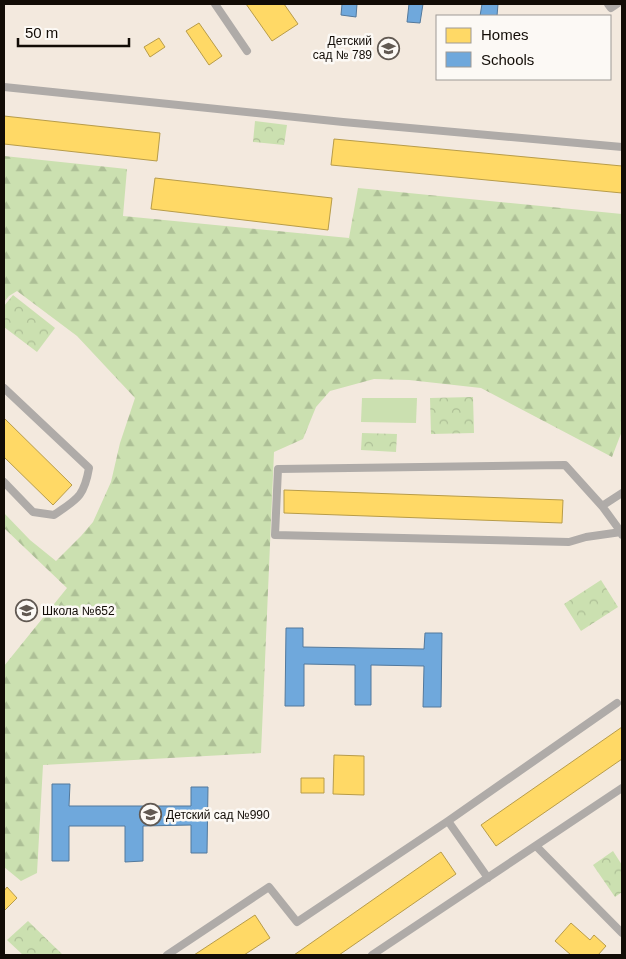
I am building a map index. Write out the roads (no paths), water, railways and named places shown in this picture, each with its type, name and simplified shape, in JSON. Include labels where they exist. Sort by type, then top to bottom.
[{"type":"lane","points":[[215,4],[247,51]]},
{"type":"lane","points":[[608,4],[611,8],[617,4]]},
{"type":"lane","points":[[4,87],[343,122],[622,148]]},
{"type":"lane","points":[[4,388],[89,468],[86,484],[77,500],[54,515],[33,512],[4,482]]},
{"type":"lane","points":[[565,465],[602,506],[621,534],[586,537],[569,542],[274,535],[278,469],[565,465]]},
{"type":"lane","points":[[602,506],[622,493]]},
{"type":"lane","points":[[167,955],[269,887],[298,922],[448,821],[617,703]]},
{"type":"lane","points":[[372,955],[622,788]]},
{"type":"lane","points":[[448,821],[488,878]]},
{"type":"lane","points":[[536,846],[622,933]]},
{"type":"place","name":"Детский сад № 789","points":[[388,48]]},
{"type":"place","name":"Школа №652","points":[[26,611]]},
{"type":"place","name":"Детский сад №990","points":[[150,815]]}]
